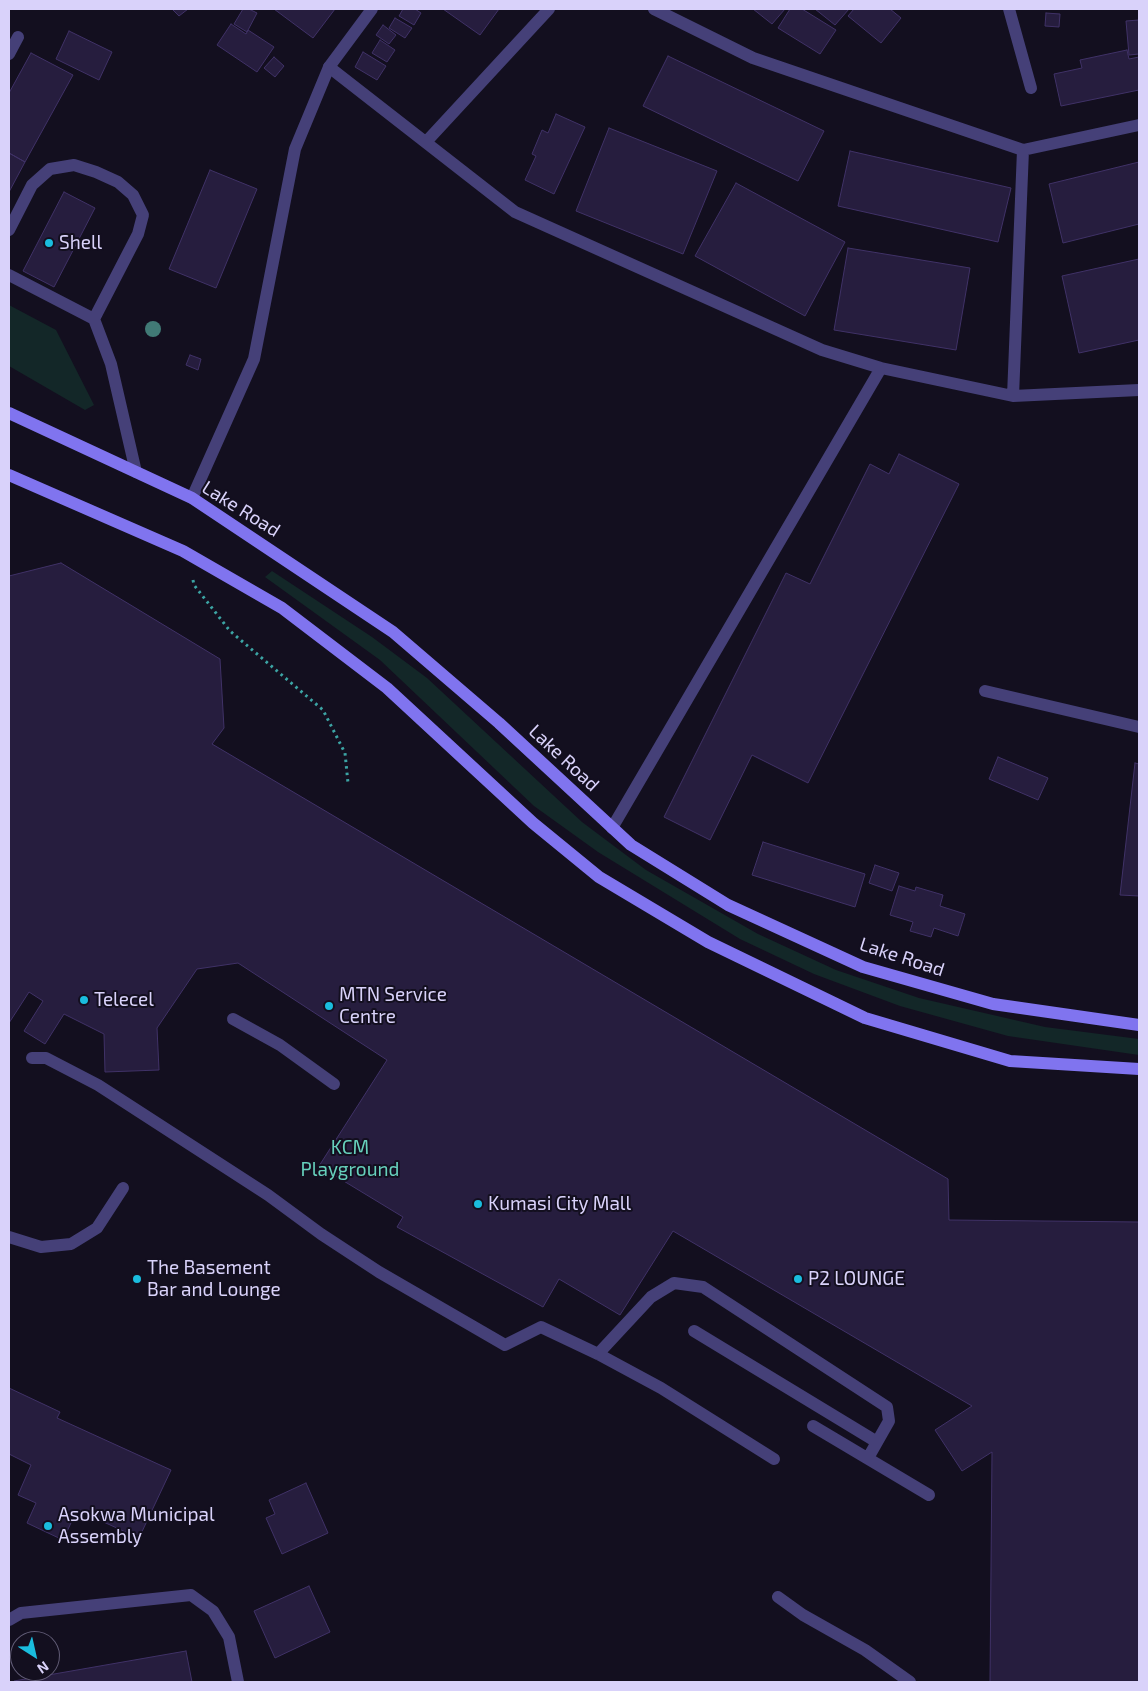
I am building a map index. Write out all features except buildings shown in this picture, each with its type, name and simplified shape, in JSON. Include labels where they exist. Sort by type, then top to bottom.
[{"type":"main road","name":"Lake Road","points":[[9,413],[192,498],[393,632],[499,723],[630,845],[728,905],[863,966],[993,1004],[1139,1025]]},
{"type":"main road","points":[[9,474],[183,551],[282,608],[386,688],[533,822],[599,877],[708,942],[874,1021],[1010,1061],[1139,1069]]},
{"type":"street","points":[[192,498],[254,359],[295,149],[329,67],[372,9]]},
{"type":"street","points":[[426,142],[550,9]]},
{"type":"street","points":[[654,9],[753,58],[1023,150],[1139,125]]},
{"type":"street","points":[[1009,9],[1031,88]]},
{"type":"street","points":[[9,54],[18,37]]},
{"type":"street","points":[[329,67],[516,212],[822,350],[881,368],[1013,396],[1139,390]]},
{"type":"street","points":[[1013,396],[1023,150]]},
{"type":"street","points":[[9,230],[32,185],[50,169],[74,165],[118,182],[133,194],[143,214],[138,234],[94,319]]},
{"type":"street","points":[[9,275],[94,319],[111,364],[136,472]]},
{"type":"street","points":[[612,828],[881,368]]},
{"type":"street","points":[[985,691],[1139,726]]},
{"type":"street","points":[[233,1018],[280,1045],[334,1084]]},
{"type":"street","points":[[32,1058],[46,1058],[98,1086],[268,1195],[321,1234],[379,1272],[505,1345],[541,1327],[598,1354],[660,1388],[774,1459]]},
{"type":"street","points":[[9,1237],[41,1247],[71,1244],[97,1228],[123,1188]]},
{"type":"street","points":[[598,1354],[651,1297],[674,1282],[703,1287],[887,1407],[889,1421],[868,1458]]},
{"type":"street","points":[[694,1331],[877,1442]]},
{"type":"street","points":[[813,1426],[928,1495]]},
{"type":"street","points":[[9,1620],[21,1613],[191,1595],[213,1611],[229,1637],[238,1682]]},
{"type":"street","points":[[778,1597],[803,1615],[865,1650],[910,1682]]},
{"type":"path","points":[[183,551],[194,585],[230,631],[323,710],[345,753],[348,783]]},
{"type":"green space","points":[[9,305],[56,330],[94,405],[85,410],[9,366]]},
{"type":"green space","points":[[272,571],[372,637],[427,678],[582,822],[646,870],[758,934],[836,970],[919,998],[1045,1027],[1139,1039],[1139,1055],[1008,1036],[900,1006],[814,974],[740,939],[598,852],[534,806],[380,660],[265,577]]},
{"type":"place","name":"Shell","points":[[49,243]]},
{"type":"place","name":"Telecel","points":[[84,1000]]},
{"type":"place","name":"MTN Service Centre","points":[[329,1006]]},
{"type":"place","name":"Kumasi City Mall","points":[[478,1204]]},
{"type":"place","name":"The Basement Bar and Lounge","points":[[137,1279]]},
{"type":"place","name":"P2 LOUNGE","points":[[798,1279]]},
{"type":"place","name":"Asokwa Municipal Assembly","points":[[48,1526]]},
{"type":"park label","name":"KCM Playground","points":[[350,1159]]}]
